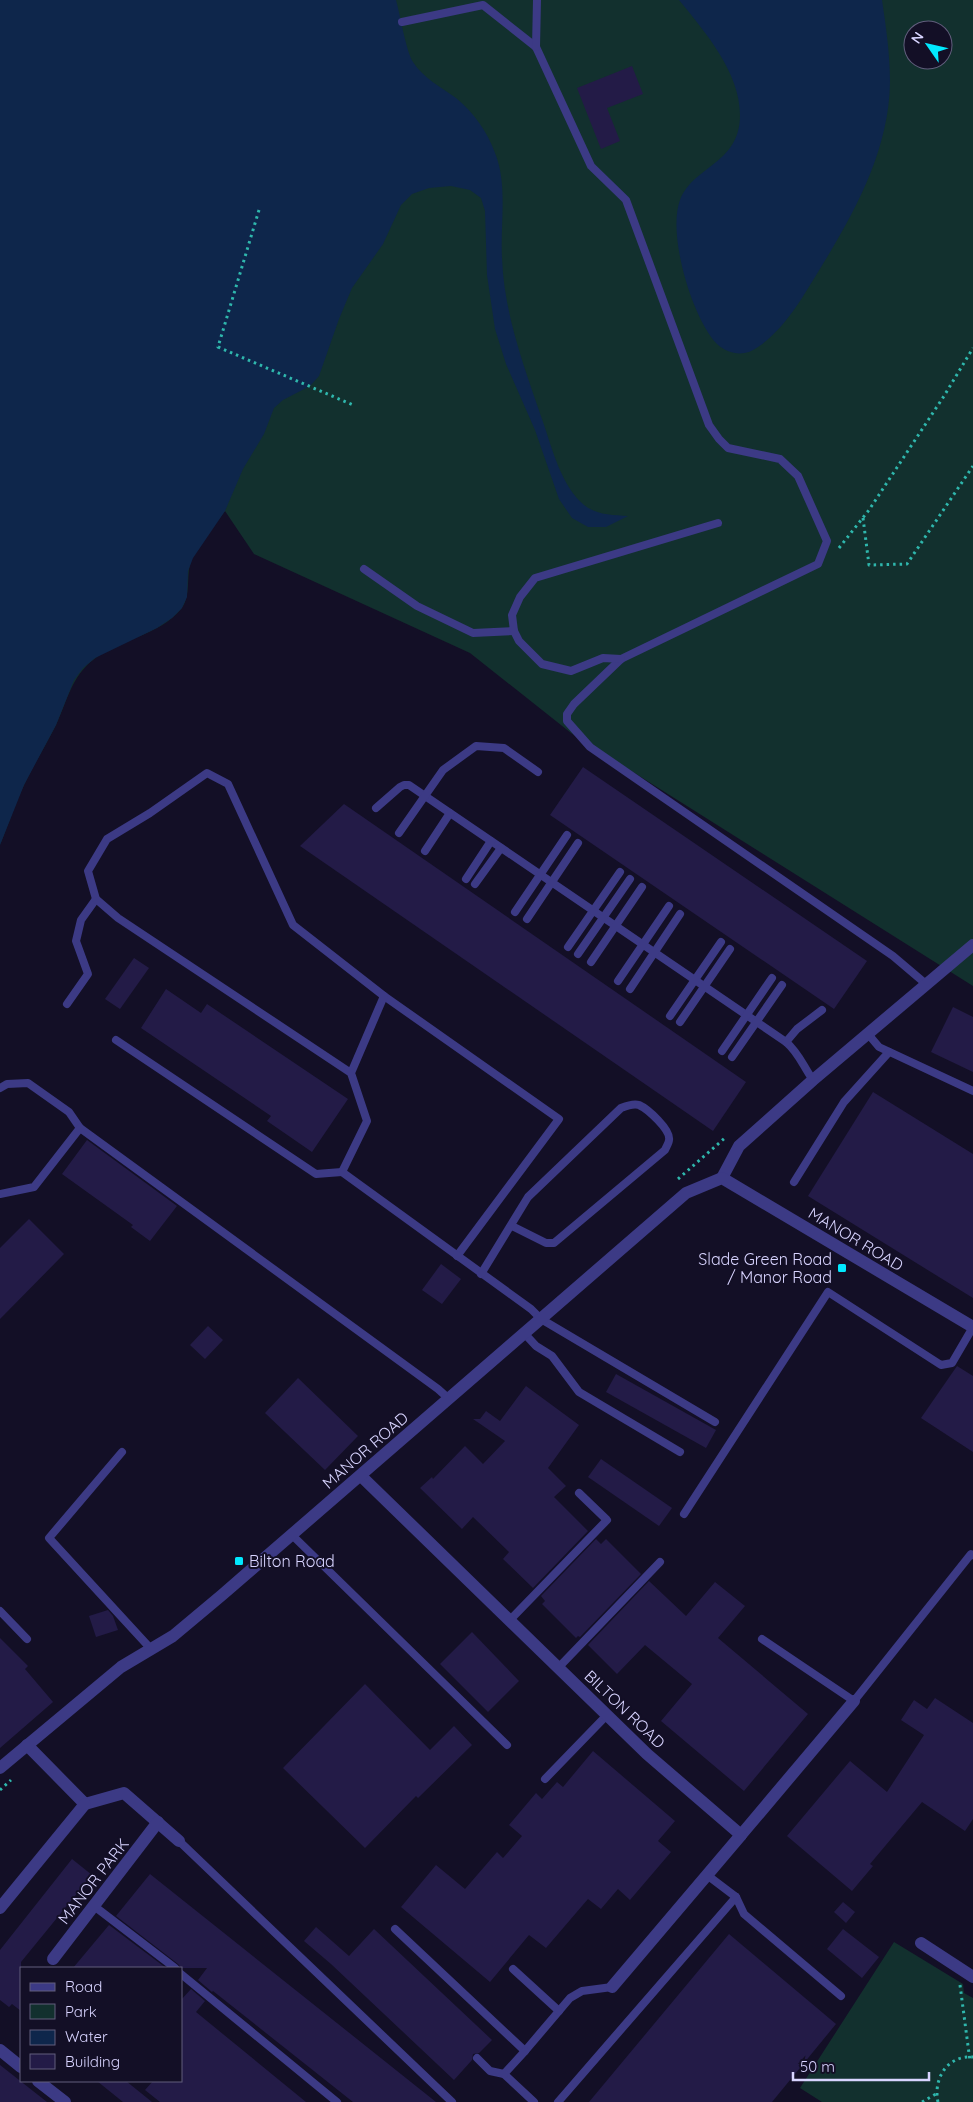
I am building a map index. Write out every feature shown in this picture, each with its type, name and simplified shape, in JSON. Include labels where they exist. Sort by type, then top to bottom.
[{"type":"street","points":[[722,1178],[739,1146],[813,1080],[973,945]]},
{"type":"street","name":"MANOR ROAD","points":[[0,1768],[121,1667],[173,1636],[361,1476],[448,1398],[686,1193],[722,1178],[973,1327]]},
{"type":"street","name":"BILTON ROAD","points":[[361,1476],[647,1754],[741,1835]]},
{"type":"street","points":[[612,1986],[854,1701]]},
{"type":"street","points":[[27,1745],[85,1804]]},
{"type":"street","points":[[0,1908],[85,1804],[124,1793],[179,1841]]},
{"type":"street","name":"MANOR PARK","points":[[53,1959],[158,1822]]},
{"type":"street","points":[[921,1943],[973,1977]]},
{"type":"street","points":[[0,2050],[20,2066]]},
{"type":"street","points":[[39,2082],[65,2102]]},
{"type":"lane","points":[[537,0],[536,47],[590,166],[626,200],[709,425],[728,448],[780,459],[798,476],[827,541],[818,564],[621,659],[574,704],[566,714],[567,721],[590,746],[893,956],[926,984]]},
{"type":"lane","points":[[402,22],[483,5],[536,47]]},
{"type":"lane","points":[[621,659],[603,658],[571,671],[542,664],[519,641],[514,631],[512,615],[520,597],[535,578],[718,523]]},
{"type":"lane","points":[[364,569],[417,606],[473,633],[514,631]]},
{"type":"lane","points":[[399,834],[443,770],[476,746],[504,748],[538,772]]},
{"type":"lane","points":[[342,1172],[367,1121],[351,1073],[118,918],[96,899],[88,871],[107,839],[150,813],[207,773],[228,784],[293,925],[384,996],[559,1119],[457,1256]]},
{"type":"lane","points":[[376,808],[404,785],[409,785],[786,1042],[797,1051],[813,1080]]},
{"type":"lane","points":[[425,851],[450,813]]},
{"type":"lane","points":[[515,912],[567,835]]},
{"type":"lane","points":[[466,878],[491,841]]},
{"type":"lane","points":[[527,919],[578,843]]},
{"type":"lane","points":[[475,884],[501,848]]},
{"type":"lane","points":[[568,947],[620,872]]},
{"type":"lane","points":[[578,954],[630,878]]},
{"type":"lane","points":[[590,962],[642,887]]},
{"type":"lane","points":[[67,1004],[88,974],[76,942],[81,920],[96,899]]},
{"type":"lane","points":[[618,981],[669,906]]},
{"type":"lane","points":[[630,989],[680,914]]},
{"type":"lane","points":[[670,1016],[721,942]]},
{"type":"lane","points":[[680,1022],[730,948]]},
{"type":"lane","points":[[722,1051],[772,978]]},
{"type":"lane","points":[[732,1057],[782,985]]},
{"type":"lane","points":[[351,1073],[384,996]]},
{"type":"lane","points":[[786,1042],[797,1030],[822,1010]]},
{"type":"lane","points":[[868,1034],[879,1047],[973,1091]]},
{"type":"lane","points":[[116,1040],[316,1174],[342,1172],[531,1309],[541,1319],[715,1422]]},
{"type":"lane","points":[[794,1182],[844,1102],[889,1052]]},
{"type":"lane","points":[[0,1088],[7,1084],[28,1083],[69,1112],[80,1128],[448,1398]]},
{"type":"lane","points":[[481,1274],[528,1198],[621,1108],[629,1105],[639,1105],[665,1126],[670,1140],[664,1150],[554,1243],[546,1243],[512,1226]]},
{"type":"lane","points":[[0,1194],[34,1187],[80,1128]]},
{"type":"lane","points":[[684,1514],[828,1292],[942,1365],[952,1363],[973,1327]]},
{"type":"lane","points":[[524,1333],[536,1346],[552,1356],[579,1392],[680,1452]]},
{"type":"lane","points":[[122,1452],[49,1538],[151,1649]]},
{"type":"lane","points":[[510,1620],[607,1520],[579,1493]]},
{"type":"lane","points":[[292,1535],[507,1745]]},
{"type":"lane","points":[[762,1639],[854,1701],[971,1554],[973,1555]]},
{"type":"lane","points":[[558,1667],[660,1562]]},
{"type":"lane","points":[[0,1611],[27,1639]]},
{"type":"lane","points":[[546,1779],[607,1715]]},
{"type":"lane","points":[[179,1841],[452,2102]]},
{"type":"lane","points":[[707,1875],[736,1897],[744,1914],[841,1996]]},
{"type":"lane","points":[[558,2102],[736,1897]]},
{"type":"lane","points":[[94,1906],[173,1967]]},
{"type":"lane","points":[[395,1929],[525,2051]]},
{"type":"lane","points":[[513,1969],[559,2011]]},
{"type":"lane","points":[[182,1975],[337,2102]]},
{"type":"lane","points":[[504,2074],[570,1998],[582,1991],[612,1986]]},
{"type":"lane","points":[[477,2058],[490,2071],[504,2074],[534,2102]]},
{"type":"path","points":[[259,210],[218,346],[353,405]]},
{"type":"path","points":[[843,545],[944,396],[973,348]]},
{"type":"path","points":[[863,517],[869,565],[907,564],[973,466]]},
{"type":"path","points":[[0,1790],[13,1778]]},
{"type":"path","points":[[938,2102],[936,2094],[937,2084],[946,2067],[954,2062],[971,2058],[956,1966]]},
{"type":"path","points":[[922,2102],[936,2094]]},
{"type":"green space","points":[[172,0],[973,0],[973,986],[571,733],[470,653],[254,554],[225,511],[192,558],[186,597],[181,609],[161,625],[103,653],[86,666],[75,681],[56,725],[24,785],[0,845]]},
{"type":"green space","points":[[894,1942],[963,1984],[964,1993],[973,1998],[973,2102],[822,2102],[800,2088]]},
{"type":"water","points":[[0,0],[396,0],[410,57],[413,62],[427,78],[456,98],[469,110],[484,130],[495,153],[501,178],[503,205],[502,258],[511,321],[516,342],[559,467],[569,488],[584,505],[599,513],[628,516],[606,527],[588,527],[572,518],[559,499],[535,430],[506,364],[495,329],[487,275],[485,211],[481,198],[470,190],[451,186],[429,188],[412,194],[401,205],[383,244],[352,288],[319,376],[310,386],[283,400],[274,408],[264,434],[243,469],[225,511],[193,558],[188,571],[187,597],[182,608],[172,618],[157,628],[95,658],[83,668],[74,680],[56,725],[24,785],[0,845]]},
{"type":"water","points":[[679,0],[882,0],[889,51],[890,82],[888,112],[872,168],[861,196],[847,222],[798,305],[770,337],[748,352],[737,353],[727,351],[717,344],[708,332],[691,296],[679,254],[677,215],[680,200],[695,179],[725,154],[733,144],[738,131],[740,115],[734,83],[728,68],[700,25]]},
{"type":"building","points":[[632,66],[643,94],[607,108],[620,141],[601,149],[577,88]]},
{"type":"building","points":[[583,767],[867,961],[834,1009],[550,815]]},
{"type":"building","points":[[344,804],[746,1082],[713,1131],[300,846]]},
{"type":"building","points":[[134,958],[149,968],[120,1009],[105,999]]},
{"type":"building","points":[[166,989],[201,1013],[207,1004],[348,1099],[312,1152],[267,1121],[271,1116],[141,1028]]},
{"type":"building","points":[[953,1007],[973,1017],[973,1072],[931,1052]]},
{"type":"building","points":[[873,1092],[973,1154],[973,1298],[808,1196]]},
{"type":"building","points":[[87,1140],[177,1206],[150,1241],[131,1227],[133,1225],[62,1174]]},
{"type":"building","points":[[29,1219],[64,1254],[0,1319],[0,1248]]},
{"type":"building","points":[[441,1264],[461,1279],[442,1304],[422,1290]]},
{"type":"building","points":[[208,1326],[223,1340],[205,1359],[190,1345]]},
{"type":"building","points":[[957,1366],[973,1376],[973,1452],[921,1418]]},
{"type":"building","points":[[616,1374],[716,1430],[706,1448],[606,1392]]},
{"type":"building","points":[[298,1378],[358,1436],[325,1470],[265,1413]]},
{"type":"building","points":[[526,1386],[579,1425],[548,1468],[566,1486],[554,1497],[588,1531],[533,1588],[503,1559],[509,1552],[473,1517],[462,1529],[420,1488],[432,1477],[433,1479],[465,1446],[483,1464],[505,1441],[473,1419],[480,1419],[486,1411],[500,1421]]},
{"type":"building","points":[[601,1459],[672,1508],[659,1526],[588,1477]]},
{"type":"building","points":[[596,1539],[601,1544],[606,1539],[641,1574],[580,1637],[576,1638],[542,1604],[545,1601],[541,1596]]},
{"type":"building","points":[[649,1581],[686,1616],[715,1582],[745,1606],[718,1638],[808,1714],[744,1791],[661,1721],[692,1684],[645,1645],[617,1674],[588,1645]]},
{"type":"building","points":[[108,1610],[113,1616],[118,1630],[96,1637],[89,1616]]},
{"type":"building","points":[[472,1632],[519,1681],[488,1712],[440,1664]]},
{"type":"building","points":[[0,1638],[28,1666],[25,1669],[53,1702],[0,1748]]},
{"type":"building","points":[[365,1684],[430,1750],[454,1726],[472,1745],[418,1798],[416,1796],[365,1848],[283,1768]]},
{"type":"building","points":[[935,1698],[973,1723],[973,1819],[965,1831],[922,1802],[870,1864],[873,1866],[852,1891],[787,1836],[850,1761],[887,1792],[924,1735],[901,1720],[914,1700],[927,1709]]},
{"type":"building","points":[[593,1751],[675,1821],[658,1841],[671,1852],[630,1900],[618,1889],[601,1909],[588,1899],[546,1948],[529,1935],[490,1982],[401,1907],[436,1865],[465,1889],[497,1852],[503,1858],[522,1836],[509,1825],[536,1793],[542,1799],[557,1782],[563,1787]]},
{"type":"building","points":[[72,1859],[92,1875],[21,1962],[20,2010],[12,2004],[9,2007],[0,2000],[0,1950]]},
{"type":"building","points":[[150,1874],[436,2102],[353,2102],[198,1980],[207,1968],[180,1967],[116,1916]]},
{"type":"building","points":[[843,1902],[855,1912],[846,1923],[834,1912]]},
{"type":"building","points":[[109,1925],[165,1967],[74,1967]]},
{"type":"building","points":[[316,1927],[349,1956],[374,1929],[492,2040],[479,2053],[473,2054],[472,2060],[454,2080],[304,1941]]},
{"type":"building","points":[[843,1929],[879,1957],[862,1978],[827,1949]]},
{"type":"building","points":[[729,1934],[836,2024],[772,2102],[589,2102]]},
{"type":"building","points":[[191,1989],[205,2001],[196,2012],[306,2102],[160,2102],[145,2090],[152,2082],[182,2082],[182,1999]]},
{"type":"building","points":[[0,2065],[47,2102],[0,2102]]},
{"type":"building","points":[[98,2082],[127,2082],[152,2102],[123,2102]]},
{"type":"place","name":"Slade Green Road / Manor Road","points":[[842,1268]]},
{"type":"place","name":"Bilton Road","points":[[239,1561]]}]
